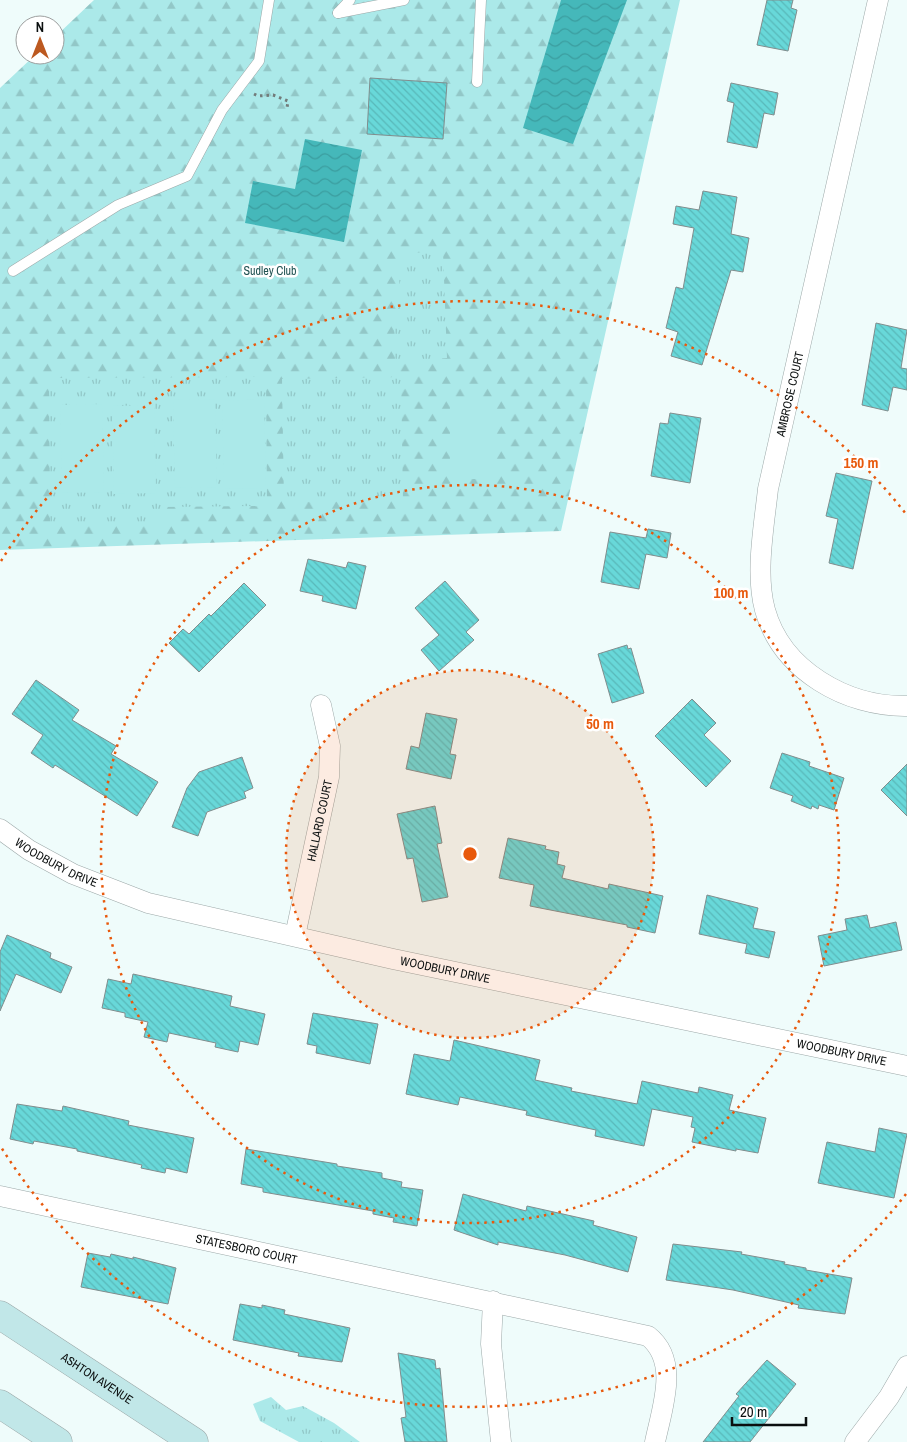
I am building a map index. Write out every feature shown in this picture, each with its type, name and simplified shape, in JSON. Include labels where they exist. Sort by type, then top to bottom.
[{"type":"main road","name":"ASHTON AVENUE","points":[[0,1315],[194,1442]]},
{"type":"main road","points":[[0,1404],[58,1442]]},
{"type":"street","name":"AMBROSE COURT","points":[[878,0],[768,489],[762,539],[762,590],[765,610],[775,634],[792,658],[814,679],[862,700],[892,707],[907,706]]},
{"type":"street","name":"HALLARD COURT","points":[[295,936],[329,777],[330,746],[321,705]]},
{"type":"street","name":"WOODBURY DRIVE","points":[[0,829],[29,850],[73,874],[119,894],[148,903],[907,1066]]},
{"type":"street","name":"STATESBORO COURT","points":[[0,1196],[648,1336],[657,1343],[665,1356],[667,1375],[655,1442]]},
{"type":"street","points":[[493,1302],[491,1344],[501,1442]]},
{"type":"street","points":[[855,1442],[889,1397],[907,1366]]},
{"type":"lane","points":[[13,271],[118,205],[187,176],[222,110],[259,61],[269,0]]},
{"type":"lane","points":[[350,0],[338,13],[404,0]]},
{"type":"lane","points":[[477,82],[481,0]]},
{"type":"path","points":[[258,96],[273,95],[288,101],[287,108]]},
{"type":"green space","name":"Sudley Club","points":[[94,0],[680,0],[561,531],[0,550],[0,88],[24,65],[65,65],[65,28]]},
{"type":"green space","points":[[443,252],[447,358],[395,361],[394,313],[400,306],[399,270],[405,253]]},
{"type":"green space","points":[[266,377],[267,506],[163,507],[163,524],[50,524],[49,378]]},
{"type":"green space","points":[[401,377],[403,501],[284,502],[282,379]]},
{"type":"green space","points":[[215,399],[217,487],[175,488],[173,400]]},
{"type":"green space","points":[[264,399],[266,488],[224,489],[222,401]]},
{"type":"green space","points":[[450,400],[495,400],[495,479],[450,479]]},
{"type":"green space","points":[[102,404],[104,492],[62,493],[60,405]]},
{"type":"green space","points":[[154,405],[156,493],[114,494],[112,406]]},
{"type":"green space","points":[[271,1397],[286,1410],[303,1406],[334,1423],[360,1442],[299,1442],[260,1421],[253,1404]]},
{"type":"water","points":[[561,0],[627,0],[573,144],[523,128]]},
{"type":"water","points":[[305,139],[362,150],[344,242],[245,223],[253,181],[295,189]]},
{"type":"building","points":[[767,0],[793,0],[791,8],[797,10],[788,51],[757,45]]},
{"type":"building","points":[[370,78],[447,83],[443,139],[367,134]]},
{"type":"building","points":[[731,83],[778,93],[774,115],[764,113],[757,148],[727,142],[734,103],[727,101]]},
{"type":"building","points":[[703,191],[737,197],[731,234],[749,238],[743,272],[731,270],[702,365],[671,356],[678,332],[666,328],[676,287],[683,289],[694,228],[673,224],[676,206],[699,210]]},
{"type":"building","points":[[876,323],[907,330],[901,368],[907,369],[907,390],[893,387],[888,411],[862,405]]},
{"type":"building","points":[[670,413],[701,418],[690,483],[651,476],[660,423],[668,424]]},
{"type":"building","points":[[836,473],[872,481],[853,569],[829,563],[838,519],[826,516]]},
{"type":"building","points":[[648,529],[671,533],[667,558],[646,554],[639,589],[601,582],[610,532],[646,538]]},
{"type":"building","points":[[308,559],[346,568],[348,562],[366,566],[356,609],[322,601],[323,596],[300,591]]},
{"type":"building","points":[[445,581],[479,620],[466,632],[474,640],[439,671],[421,650],[439,635],[415,608]]},
{"type":"building","points":[[244,583],[266,605],[199,672],[169,643],[183,629],[189,634],[209,614],[211,616]]},
{"type":"building","points":[[627,645],[628,649],[631,648],[644,693],[612,703],[598,654]]},
{"type":"building","points":[[36,680],[79,710],[72,720],[116,746],[111,754],[158,782],[137,816],[55,765],[53,768],[31,753],[43,735],[12,714]]},
{"type":"building","points":[[692,699],[716,723],[704,735],[731,761],[706,787],[655,736]]},
{"type":"building","points":[[426,713],[457,719],[450,754],[456,755],[451,779],[406,769],[411,746],[419,748]]},
{"type":"building","points":[[782,753],[810,762],[809,766],[844,778],[834,810],[819,805],[818,809],[812,806],[811,809],[791,801],[793,796],[770,788]]},
{"type":"building","points":[[242,757],[253,788],[244,792],[246,798],[207,812],[198,836],[172,827],[187,788],[199,772]]},
{"type":"building","points":[[907,764],[907,816],[881,790]]},
{"type":"building","points":[[435,806],[442,843],[437,844],[448,897],[422,902],[413,858],[407,859],[397,814]]},
{"type":"building","points":[[508,838],[546,846],[545,849],[559,852],[557,864],[565,866],[562,878],[608,889],[609,884],[663,896],[655,933],[627,927],[627,925],[530,906],[534,885],[499,878]]},
{"type":"building","points":[[707,895],[758,908],[753,928],[775,932],[769,958],[745,953],[747,944],[699,934]]},
{"type":"building","points":[[867,915],[870,928],[896,922],[902,950],[824,966],[818,936],[847,930],[845,919]]},
{"type":"building","points":[[7,935],[51,953],[50,958],[72,967],[61,993],[16,974],[0,1011],[0,952]]},
{"type":"building","points":[[133,974],[232,996],[230,1006],[265,1014],[258,1045],[240,1041],[238,1052],[215,1047],[216,1043],[169,1033],[167,1042],[144,1037],[148,1022],[125,1017],[125,1013],[102,1008],[108,979],[131,984]]},
{"type":"building","points":[[313,1013],[378,1024],[370,1064],[316,1053],[317,1046],[307,1044]]},
{"type":"building","points":[[454,1040],[540,1060],[535,1080],[572,1088],[571,1091],[637,1104],[642,1081],[698,1093],[699,1087],[733,1095],[729,1110],[766,1118],[758,1153],[736,1149],[736,1151],[692,1142],[695,1128],[691,1127],[693,1117],[652,1109],[644,1146],[595,1136],[596,1130],[526,1115],[527,1111],[460,1097],[458,1105],[406,1094],[414,1054],[450,1061]]},
{"type":"building","points":[[17,1104],[62,1111],[63,1106],[129,1121],[128,1125],[194,1138],[187,1173],[166,1168],[165,1173],[141,1168],[142,1165],[77,1151],[77,1149],[34,1141],[33,1144],[10,1139]]},
{"type":"building","points":[[879,1128],[907,1134],[894,1198],[818,1183],[827,1142],[875,1152]]},
{"type":"building","points":[[246,1149],[382,1173],[382,1178],[402,1182],[401,1187],[423,1190],[417,1226],[393,1222],[394,1218],[373,1214],[373,1211],[263,1192],[263,1188],[241,1184]]},
{"type":"building","points":[[463,1194],[526,1211],[527,1206],[594,1221],[593,1225],[637,1237],[628,1272],[565,1255],[498,1242],[498,1245],[454,1230]]},
{"type":"building","points":[[673,1244],[742,1252],[741,1254],[785,1262],[784,1264],[806,1268],[806,1270],[852,1278],[845,1314],[798,1308],[799,1305],[733,1290],[666,1280]]},
{"type":"building","points":[[88,1253],[110,1257],[111,1254],[133,1259],[133,1257],[176,1268],[168,1304],[81,1287]]},
{"type":"building","points":[[240,1304],[262,1308],[262,1305],[285,1310],[284,1314],[350,1328],[342,1362],[298,1356],[299,1353],[233,1340]]},
{"type":"building","points":[[398,1353],[435,1360],[436,1369],[440,1368],[447,1442],[405,1442],[401,1418],[406,1417]]},
{"type":"building","points":[[767,1360],[796,1384],[750,1442],[703,1442],[739,1396],[736,1394]]}]
